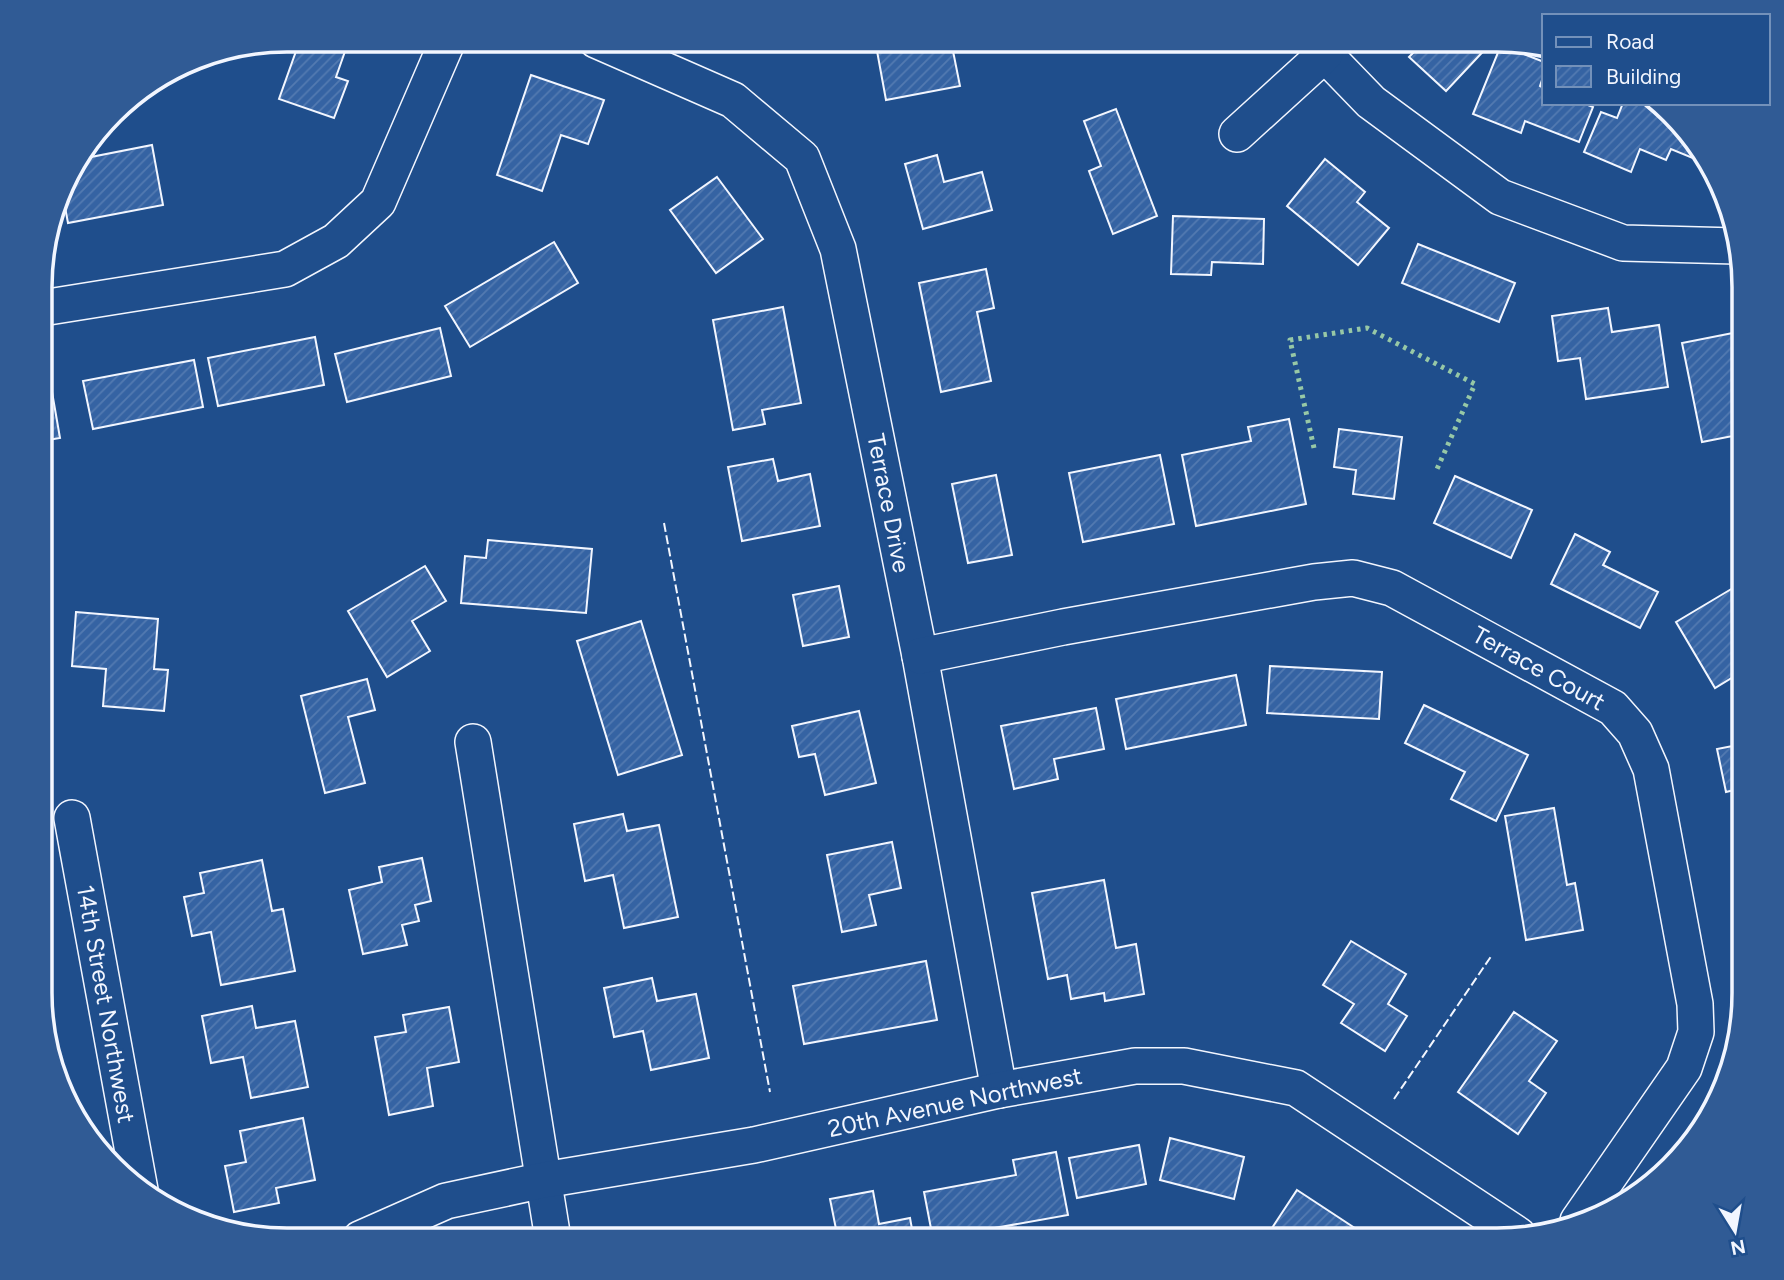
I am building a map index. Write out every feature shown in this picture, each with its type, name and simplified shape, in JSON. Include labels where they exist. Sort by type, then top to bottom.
[{"type":"street","points":[[52,306],[285,269],[336,241],[378,202],[443,52]]},
{"type":"street","name":"Terrace Drive","points":[[624,52],[733,100],[802,158],[838,249],[920,656],[999,1090]]},
{"type":"street","points":[[1237,134],[1313,53]]},
{"type":"street","points":[[1324,53],[1371,102],[1500,197],[1623,243],[1728,246]]},
{"type":"street","name":"Terrace Court","points":[[920,656],[1063,626],[1314,582],[1353,578],[1392,588],[1613,708],[1635,733],[1651,769],[1695,1004],[1696,1032],[1684,1068],[1586,1209]]},
{"type":"street","points":[[473,742],[551,1227]]},
{"type":"street","name":"14th Street Northwest","points":[[72,818],[137,1173]]},
{"type":"street","name":"20th Avenue Northwest","points":[[387,1227],[446,1201],[544,1180],[754,1145],[999,1090],[1135,1066],[1184,1066],[1296,1088],[1506,1227]]},
{"type":"building","points":[[296,52],[345,52],[336,77],[348,81],[334,118],[279,99]]},
{"type":"building","points":[[877,52],[953,53],[960,86],[886,100]]},
{"type":"building","points":[[1413,53],[1482,53],[1446,91],[1409,57]]},
{"type":"building","points":[[1498,53],[1526,55],[1542,61],[1542,105],[1593,107],[1579,142],[1525,121],[1521,133],[1473,114]]},
{"type":"building","points":[[531,75],[604,100],[588,144],[561,135],[542,191],[497,175]]},
{"type":"building","points":[[1622,105],[1645,105],[1663,121],[1693,158],[1671,149],[1666,160],[1640,149],[1631,172],[1584,152],[1601,112],[1617,118]]},
{"type":"building","points":[[1116,109],[1157,216],[1113,234],[1089,171],[1101,166],[1084,121]]},
{"type":"building","points":[[152,145],[163,205],[68,223],[66,210],[70,198],[92,157]]},
{"type":"building","points":[[937,155],[944,182],[982,172],[992,210],[923,229],[905,164]]},
{"type":"building","points":[[1325,159],[1365,192],[1357,202],[1389,228],[1358,265],[1287,206]]},
{"type":"building","points":[[717,177],[763,239],[716,273],[670,210]]},
{"type":"building","points":[[1173,216],[1264,219],[1263,264],[1212,262],[1211,275],[1171,274]]},
{"type":"building","points":[[554,242],[578,283],[470,347],[445,306]]},
{"type":"building","points":[[1418,244],[1515,283],[1499,322],[1402,283]]},
{"type":"building","points":[[986,269],[994,308],[977,312],[991,381],[941,392],[919,283]]},
{"type":"building","points":[[783,307],[801,403],[762,410],[765,424],[733,430],[713,320]]},
{"type":"building","points":[[1608,308],[1612,332],[1659,325],[1668,387],[1586,399],[1580,358],[1558,361],[1552,316]]},
{"type":"building","points":[[440,328],[451,376],[347,402],[335,354]]},
{"type":"building","points":[[1731,333],[1731,436],[1702,442],[1682,343]]},
{"type":"building","points":[[315,337],[324,385],[218,406],[208,358]]},
{"type":"building","points":[[194,360],[203,407],[93,429],[83,381]]},
{"type":"building","points":[[52,393],[60,438],[52,439]]},
{"type":"building","points":[[1289,419],[1306,504],[1196,526],[1182,455],[1251,441],[1248,427]]},
{"type":"building","points":[[1339,429],[1402,437],[1394,499],[1353,494],[1356,470],[1334,467]]},
{"type":"building","points":[[1160,455],[1174,524],[1083,542],[1069,473]]},
{"type":"building","points":[[773,459],[778,481],[810,474],[820,526],[742,541],[728,467]]},
{"type":"building","points":[[996,475],[1012,555],[968,563],[952,484]]},
{"type":"building","points":[[1455,476],[1532,510],[1511,558],[1434,523]]},
{"type":"building","points":[[1575,534],[1610,552],[1603,565],[1658,592],[1640,628],[1551,584]]},
{"type":"building","points":[[488,540],[592,549],[586,613],[461,603],[465,556],[486,558]]},
{"type":"building","points":[[425,566],[446,601],[412,621],[430,651],[387,677],[348,611]]},
{"type":"building","points":[[839,586],[849,637],[803,646],[793,595]]},
{"type":"building","points":[[1731,589],[1731,678],[1715,688],[1676,622]]},
{"type":"building","points":[[76,612],[158,619],[154,669],[168,670],[164,711],[103,706],[106,669],[72,666]]},
{"type":"building","points":[[641,621],[682,755],[618,775],[577,641]]},
{"type":"building","points":[[1270,666],[1382,672],[1379,719],[1267,713]]},
{"type":"building","points":[[1236,675],[1246,725],[1126,749],[1116,699]]},
{"type":"building","points":[[367,679],[375,710],[348,717],[365,783],[325,793],[301,696]]},
{"type":"building","points":[[1424,705],[1528,755],[1496,821],[1451,799],[1465,772],[1405,743]]},
{"type":"building","points":[[1096,708],[1104,749],[1054,759],[1058,779],[1014,789],[1001,726]]},
{"type":"building","points":[[859,711],[876,783],[825,795],[815,754],[799,757],[792,726]]},
{"type":"building","points":[[1731,746],[1731,791],[1726,792],[1717,749]]},
{"type":"building","points":[[1554,808],[1567,885],[1575,883],[1583,930],[1526,940],[1505,816]]},
{"type":"building","points":[[623,814],[627,831],[659,825],[678,917],[624,928],[613,875],[585,881],[574,824]]},
{"type":"building","points":[[892,842],[901,888],[869,895],[876,925],[842,932],[827,855]]},
{"type":"building","points":[[422,858],[431,901],[415,905],[419,921],[402,925],[407,945],[363,954],[349,890],[382,882],[379,867]]},
{"type":"building","points":[[262,860],[272,911],[283,909],[295,971],[221,985],[211,932],[192,936],[184,897],[204,893],[200,873]]},
{"type":"building","points":[[1104,880],[1116,948],[1136,944],[1144,994],[1105,1001],[1104,993],[1071,999],[1067,975],[1048,979],[1032,893]]},
{"type":"building","points":[[1351,941],[1406,974],[1388,1004],[1407,1016],[1385,1051],[1341,1023],[1354,1004],[1323,985]]},
{"type":"building","points":[[926,961],[937,1020],[804,1044],[793,986]]},
{"type":"building","points":[[652,978],[657,1001],[696,994],[709,1058],[651,1070],[643,1031],[614,1037],[604,988]]},
{"type":"building","points":[[252,1006],[256,1028],[295,1021],[308,1087],[251,1098],[243,1057],[211,1063],[202,1016]]},
{"type":"building","points":[[449,1007],[459,1062],[427,1068],[433,1106],[389,1115],[375,1037],[406,1032],[403,1015]]},
{"type":"building","points":[[1514,1012],[1557,1041],[1529,1081],[1546,1093],[1518,1134],[1458,1092]]},
{"type":"building","points":[[303,1118],[315,1180],[276,1188],[279,1203],[234,1212],[225,1166],[246,1162],[240,1131]]},
{"type":"building","points":[[1170,1138],[1244,1157],[1234,1199],[1160,1180]]},
{"type":"building","points":[[1139,1145],[1146,1184],[1077,1198],[1069,1158]]},
{"type":"building","points":[[1056,1152],[1068,1215],[997,1228],[931,1228],[924,1192],[1016,1175],[1013,1160]]},
{"type":"building","points":[[1297,1190],[1355,1228],[1272,1228]]},
{"type":"building","points":[[873,1191],[879,1224],[910,1218],[912,1228],[836,1227],[830,1199]]},
{"type":"hedge","points":[[1314,448],[1290,340],[1367,328],[1475,384],[1437,469]]},
{"type":"fence","points":[[664,523],[770,1092]]},
{"type":"fence","points":[[1394,1099],[1492,955]]}]
